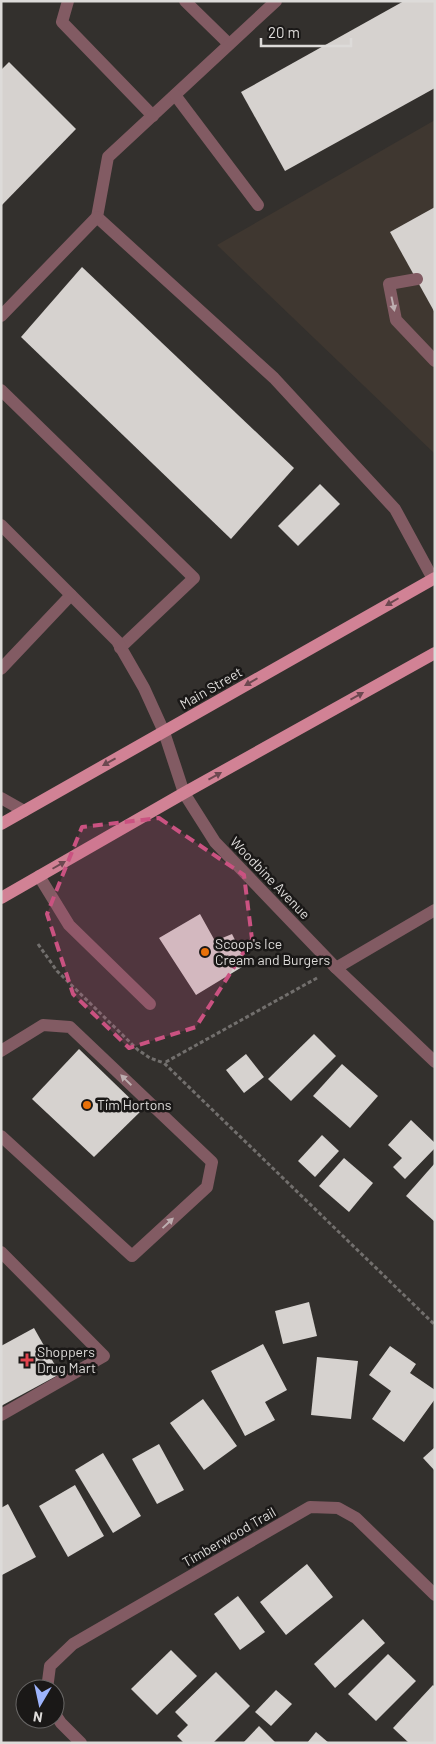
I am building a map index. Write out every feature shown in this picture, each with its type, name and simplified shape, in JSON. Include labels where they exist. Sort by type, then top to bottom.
[{"type":"main road","name":"Main Street","points":[[1,824],[434,579]]},
{"type":"main road","points":[[1,898],[435,653]]},
{"type":"street","points":[[68,1],[62,22],[153,116]]},
{"type":"street","points":[[185,1],[230,44]]},
{"type":"street","points":[[1,316],[97,216],[108,157],[276,1]]},
{"type":"street","points":[[175,95],[258,205]]},
{"type":"street","points":[[97,216],[274,378],[395,508],[434,579]]},
{"type":"street","points":[[417,279],[389,284],[394,311],[396,320],[435,361]]},
{"type":"street","points":[[1,390],[194,578],[120,648]]},
{"type":"street","name":"Woodbine Avenue","points":[[1,525],[117,641],[144,688],[164,732],[184,793],[215,842],[336,968],[435,1062]]},
{"type":"street","points":[[1,669],[71,595]]},
{"type":"street","points":[[1,798],[24,811]]},
{"type":"street","points":[[39,876],[69,925],[150,1004]]},
{"type":"street","points":[[336,968],[435,910]]},
{"type":"street","points":[[1,1051],[43,1025],[70,1027],[212,1162],[207,1187],[132,1256],[1,1136]]},
{"type":"street","points":[[1,1252],[104,1356],[1,1415]]},
{"type":"street","name":"Timberwood Trail","points":[[48,1679],[50,1666],[73,1644],[310,1507],[338,1508],[356,1518],[435,1595]]},
{"type":"street","points":[[65,1727],[81,1743]]},
{"type":"path","points":[[38,944],[57,971],[138,1050],[150,1058],[164,1063],[435,1325]]},
{"type":"path","points":[[164,1063],[336,968]]},
{"type":"highlighted area","points":[[159,818],[244,875],[252,939],[196,1027],[129,1048],[73,994],[47,914],[82,827]]},
{"type":"shaded area","points":[[435,120],[435,454],[217,245]]},
{"type":"building","points":[[404,1],[435,1],[435,88],[285,171],[241,92]]},
{"type":"building","points":[[9,62],[76,129],[1,206],[1,70]]},
{"type":"building","points":[[435,207],[435,313],[390,232]]},
{"type":"building","points":[[82,267],[294,468],[231,539],[21,337]]},
{"type":"building","points":[[320,484],[340,504],[298,546],[278,526]]},
{"type":"building","name":"Scoop's Ice Cream and Burgers","points":[[200,914],[215,941],[232,934],[247,964],[196,995],[159,938]]},
{"type":"building","points":[[314,1034],[336,1056],[291,1101],[268,1079]]},
{"type":"building","name":"Tim Hortons","points":[[79,1049],[142,1110],[94,1157],[32,1099]]},
{"type":"building","points":[[246,1054],[264,1077],[244,1093],[226,1070]]},
{"type":"building","points":[[342,1064],[378,1096],[350,1128],[313,1096]]},
{"type":"building","points":[[411,1120],[435,1143],[435,1148],[405,1179],[393,1167],[402,1158],[388,1145]]},
{"type":"building","points":[[322,1135],[339,1151],[315,1177],[298,1161]]},
{"type":"building","points":[[344,1158],[373,1183],[349,1212],[319,1186]]},
{"type":"building","points":[[435,1163],[435,1222],[406,1196]]},
{"type":"building","points":[[309,1302],[317,1336],[283,1344],[275,1311]]},
{"type":"building","name":"Shoppers Drug Mart","points":[[34,1328],[60,1374],[1,1406],[1,1346]]},
{"type":"building","points":[[263,1344],[287,1390],[265,1402],[275,1420],[245,1436],[211,1371]]},
{"type":"building","points":[[390,1346],[416,1364],[410,1373],[435,1390],[435,1399],[404,1442],[372,1419],[391,1391],[369,1375]]},
{"type":"building","points":[[317,1357],[358,1361],[351,1419],[311,1415]]},
{"type":"building","points":[[203,1399],[237,1446],[204,1470],[170,1423]]},
{"type":"building","points":[[159,1444],[184,1490],[157,1504],[132,1459]]},
{"type":"building","points":[[435,1447],[435,1471],[423,1458]]},
{"type":"building","points":[[103,1453],[141,1516],[113,1533],[75,1470]]},
{"type":"building","points":[[75,1485],[104,1536],[68,1557],[39,1506]]},
{"type":"building","points":[[8,1504],[36,1557],[2,1575],[1,1508]]},
{"type":"building","points":[[307,1564],[333,1597],[286,1635],[260,1602]]},
{"type":"building","points":[[238,1596],[265,1632],[240,1650],[214,1614]]},
{"type":"building","points":[[363,1619],[385,1643],[335,1688],[314,1664]]},
{"type":"building","points":[[171,1650],[197,1676],[157,1715],[131,1689]]},
{"type":"building","points":[[388,1654],[416,1681],[376,1721],[348,1694]]},
{"type":"building","points":[[216,1672],[250,1706],[213,1743],[184,1743],[177,1736],[188,1725],[175,1712]]},
{"type":"building","points":[[433,1685],[435,1687],[435,1743],[409,1743],[393,1728]]},
{"type":"building","points":[[276,1690],[292,1704],[271,1726],[255,1712]]},
{"type":"building","points":[[259,1726],[276,1743],[243,1743]]},
{"type":"building","points":[[316,1732],[329,1743],[307,1743]]},
{"type":"place","name":"Scoop's Ice Cream and Burgers","points":[[205,952]]},
{"type":"place","name":"Tim Hortons","points":[[87,1105]]},
{"type":"place","name":"Shoppers Drug Mart","points":[[27,1360]]}]
